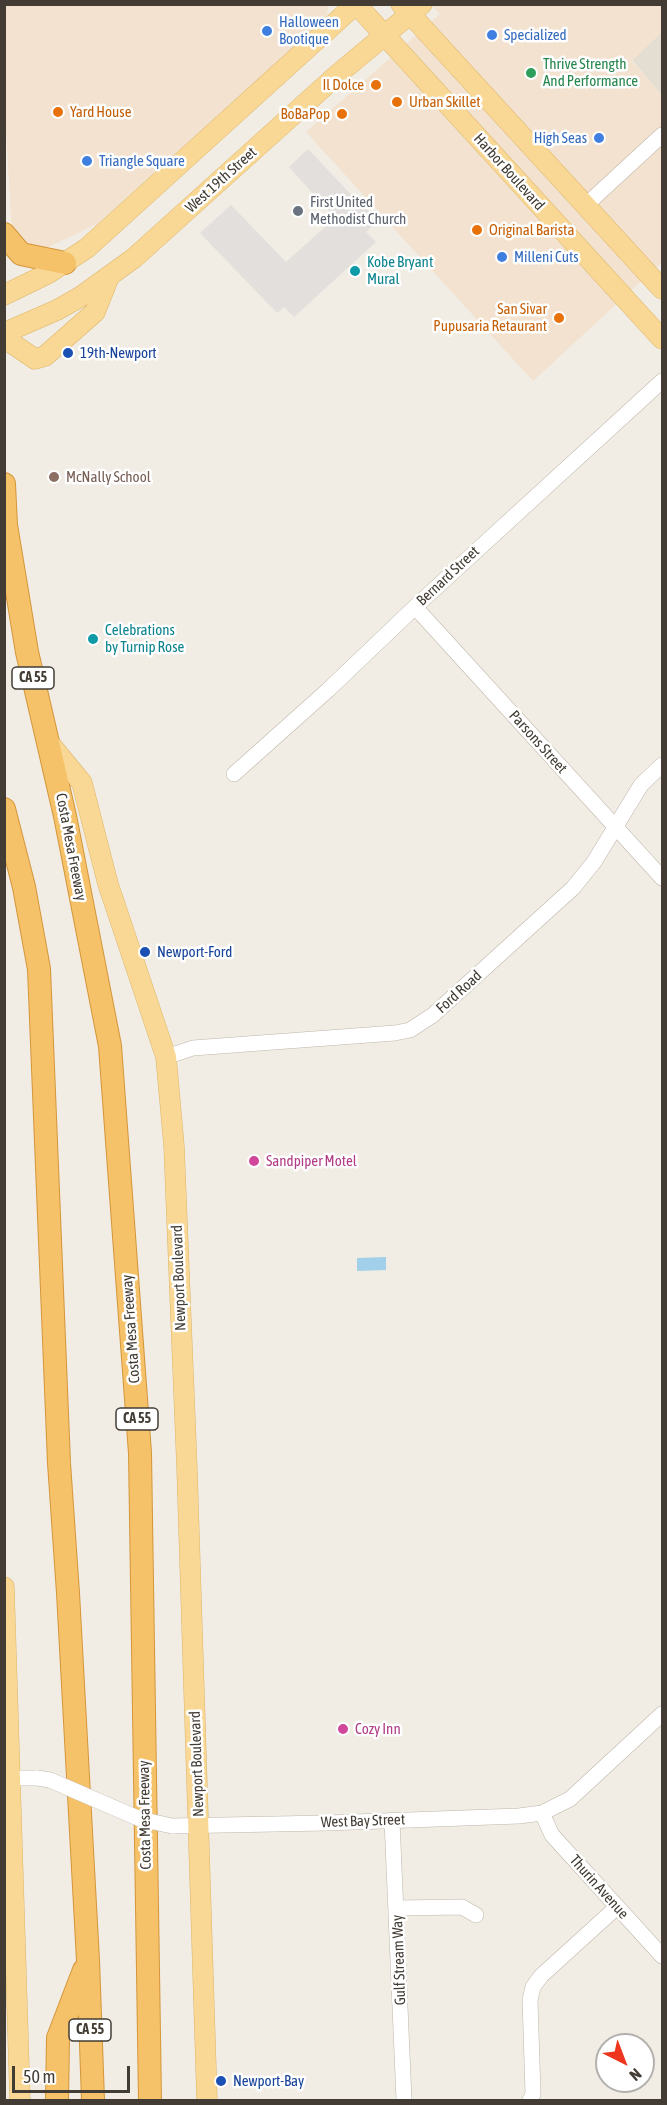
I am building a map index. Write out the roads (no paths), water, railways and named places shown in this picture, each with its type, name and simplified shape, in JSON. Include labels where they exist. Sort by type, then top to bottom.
[{"type":"highway","points":[[4,234],[21,254],[65,263]]},
{"type":"highway","name":"Newport Boulevard","points":[[4,484],[6,525],[27,652],[50,744]]},
{"type":"highway","name":"Costa Mesa Freeway","points":[[50,744],[106,1023],[112,1069],[140,1453],[150,2100]]},
{"type":"highway","name":"CA 55","points":[[4,809],[24,886],[39,969],[58,1452],[69,1593],[93,2100]]},
{"type":"highway","points":[[57,2100],[58,2038],[88,1960]]},
{"type":"main road","name":"Harbor Boulevard","points":[[356,5],[663,339]]},
{"type":"main road","points":[[4,295],[65,263],[87,248],[356,5]]},
{"type":"main road","points":[[411,8],[663,288]]},
{"type":"main road","name":"West 19th Street","points":[[4,333],[57,310],[109,277],[159,236],[337,75],[385,36],[411,8]]},
{"type":"main road","points":[[4,338],[35,359],[45,356],[95,312],[109,277]]},
{"type":"main road","name":"Newport Boulevard","points":[[50,744],[82,783],[108,884],[166,1057],[174,1146],[200,1827],[201,1952],[207,2100]]},
{"type":"main road","points":[[4,1587],[7,1778],[20,2100]]},
{"type":"street","points":[[586,205],[663,135]]},
{"type":"street","name":"Bernard Street","points":[[234,774],[663,381]]},
{"type":"street","name":"Parsons Street","points":[[415,607],[663,878]]},
{"type":"street","name":"Ford Road","points":[[166,1057],[193,1048],[384,1034],[410,1030],[433,1015],[573,888],[594,862],[641,785],[663,765]]},
{"type":"street","name":"West Bay Street","points":[[7,1778],[50,1780],[140,1819],[172,1826],[200,1827],[519,1816],[542,1813],[570,1799],[663,1714]]},
{"type":"street","name":"Thurin Avenue","points":[[542,1813],[552,1835],[663,1956]]},
{"type":"street","name":"Gulf Stream Way","points":[[393,1820],[404,2100]]},
{"type":"street","points":[[397,1908],[462,1906],[476,1915]]},
{"type":"street","points":[[530,2100],[533,2094],[530,2001],[533,1987],[541,1976],[617,1907]]},
{"type":"water","points":[[386,1257],[386,1270],[357,1271],[357,1258]]},
{"type":"place","name":"Halloween Bootique","points":[[267,31]]},
{"type":"place","name":"Specialized","points":[[492,35]]},
{"type":"place","name":"Thrive Strength And Performance","points":[[531,73]]},
{"type":"place","name":"Il Dolce","points":[[376,85]]},
{"type":"place","name":"Urban Skillet","points":[[397,102]]},
{"type":"place","name":"Yard House","points":[[58,112]]},
{"type":"place","name":"BoBaPop","points":[[342,114]]},
{"type":"place","name":"High Seas","points":[[599,138]]},
{"type":"place","name":"Triangle Square","points":[[87,161]]},
{"type":"place","name":"First United Methodist Church","points":[[298,211]]},
{"type":"place","name":"Original Barista","points":[[477,230]]},
{"type":"place","name":"Milleni Cuts","points":[[502,257]]},
{"type":"place","name":"Kobe Bryant Mural","points":[[355,271]]},
{"type":"place","name":"San Sivar Pupusaria Retaurant","points":[[559,318]]},
{"type":"place","name":"19th-Newport","points":[[68,353]]},
{"type":"place","name":"McNally School","points":[[54,477]]},
{"type":"place","name":"Celebrations by Turnip Rose","points":[[93,639]]},
{"type":"place","name":"Newport-Ford","points":[[145,952]]},
{"type":"place","name":"Sandpiper Motel","points":[[254,1161]]},
{"type":"place","name":"Cozy Inn","points":[[343,1729]]},
{"type":"place","name":"Newport-Bay","points":[[221,2081]]}]
